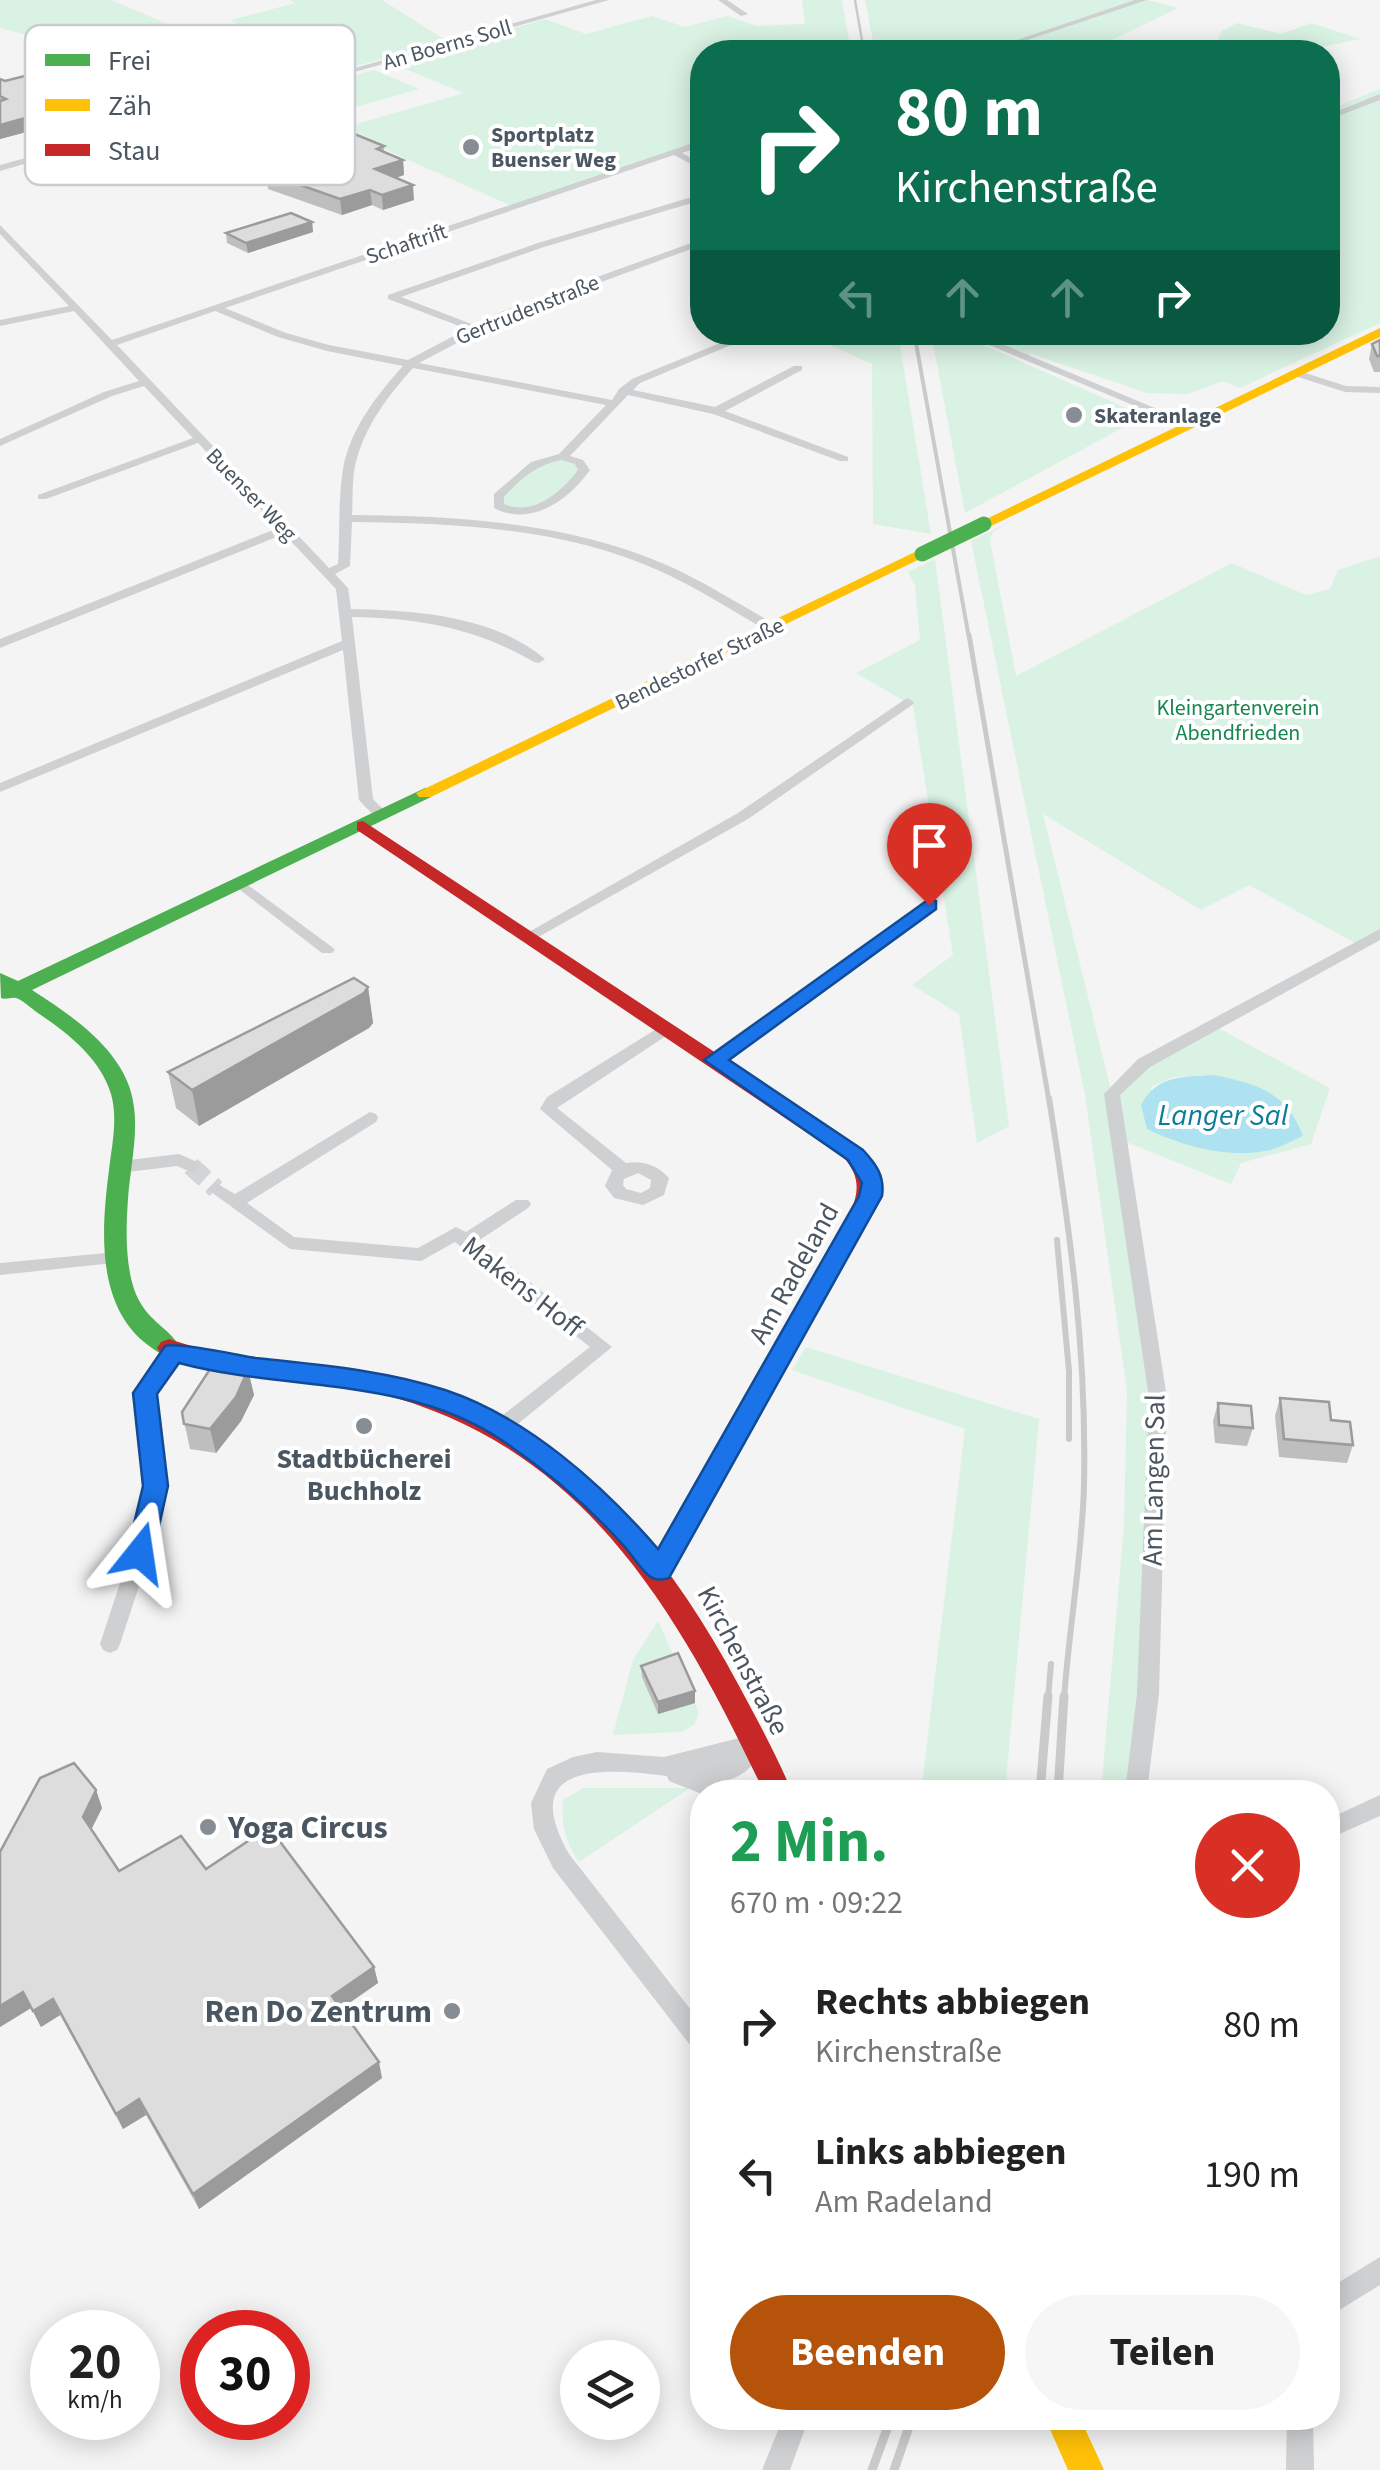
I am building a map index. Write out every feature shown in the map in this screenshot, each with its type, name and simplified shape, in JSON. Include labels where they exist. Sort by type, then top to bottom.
[{"type":"street","name":"An Boerns Soll","points":[[355,69],[604,0]]},
{"type":"street","points":[[722,0],[744,14]]},
{"type":"street","points":[[1021,40],[1143,0]]},
{"type":"street","points":[[1340,113],[1380,97]]},
{"type":"street","name":"Schaftrift","points":[[109,344],[690,147]]},
{"type":"street","points":[[676,152],[690,160]]},
{"type":"street","points":[[0,168],[25,161]]},
{"type":"street","points":[[472,328],[392,297],[541,245],[690,201]]},
{"type":"street","name":"Buenser Weg","points":[[0,228],[342,588],[348,613],[366,800],[373,821]]},
{"type":"street","name":"Gertrudenstraße","points":[[328,573],[344,566],[349,467],[362,426],[412,362],[472,328],[690,246]]},
{"type":"street","points":[[0,323],[75,308]]},
{"type":"street","points":[[216,308],[282,335],[611,403]]},
{"type":"street","name":"Bendestorfer Straße","points":[[5,989],[242,884],[1380,332]]},
{"type":"street","points":[[562,457],[623,391],[653,374],[725,345]]},
{"type":"street","points":[[995,345],[1187,424]]},
{"type":"street","points":[[716,410],[798,368]]},
{"type":"street","points":[[1296,372],[1338,388],[1380,390]]},
{"type":"street","points":[[0,444],[108,394],[146,382]]},
{"type":"street","points":[[623,391],[716,410],[844,459]]},
{"type":"street","points":[[42,496],[200,440]]},
{"type":"street","points":[[562,457],[579,462],[584,470],[546,503],[528,511],[506,512],[498,506],[498,496],[516,478],[546,459],[562,457]]},
{"type":"street","points":[[498,525],[506,512]]},
{"type":"street","points":[[344,518],[498,525],[602,546],[664,569],[772,628]]},
{"type":"street","points":[[0,644],[286,529]]},
{"type":"street","points":[[348,613],[416,615],[459,622],[492,633],[539,658]]},
{"type":"street","points":[[0,788],[350,642]]},
{"type":"street","points":[[528,937],[743,816],[906,702]]},
{"type":"street","name":"Am Radeland","points":[[373,821],[528,937],[855,1155],[867,1168],[873,1183],[870,1196],[787,1348],[660,1570]]},
{"type":"street","points":[[242,884],[327,950]]},
{"type":"street","points":[[714,1060],[929,905]]},
{"type":"street","name":"Am Langen Sal","points":[[1137,1780],[1148,1694],[1158,1398],[1112,1094],[1144,1063],[1380,934]]},
{"type":"street","points":[[5,989],[82,1041],[114,1076],[125,1112],[117,1258],[123,1296],[143,1330],[174,1352],[145,1393],[156,1486],[150,1522],[110,1644]]},
{"type":"street","points":[[623,1170],[548,1109],[553,1101],[666,1028]]},
{"type":"street","points":[[235,1202],[370,1118]]},
{"type":"street","points":[[120,1167],[179,1160],[191,1166]]},
{"type":"street","name":"Makens Hoff","points":[[216,1188],[290,1243],[421,1255],[456,1233],[602,1347],[501,1427]]},
{"type":"street","points":[[465,1241],[522,1204]]},
{"type":"street","points":[[0,1269],[117,1258]]},
{"type":"street","name":"Kirchenstraße","points":[[174,1352],[206,1361],[338,1374],[406,1388],[440,1398],[501,1427],[598,1503],[660,1570],[701,1633],[772,1780]]},
{"type":"street","points":[[690,2026],[554,1849],[542,1816],[544,1792],[550,1781],[574,1763],[727,1772],[744,1760],[755,1743]]},
{"type":"street","points":[[658,1767],[691,1780]]},
{"type":"street","points":[[1340,1823],[1380,1805]]},
{"type":"street","points":[[1340,2296],[1380,2270]]},
{"type":"street","points":[[776,2470],[791,2430]]},
{"type":"street","points":[[1068,2430],[1086,2470]]},
{"type":"street","points":[[1300,2430],[1300,2470]]},
{"type":"green space","points":[[0,0],[111,0],[170,25],[25,25],[25,34],[0,28]]},
{"type":"green space","points":[[289,0],[382,0],[447,41],[355,66],[355,25],[239,25],[231,20],[295,3]]},
{"type":"green space","points":[[802,0],[842,0],[849,40],[690,40],[690,147],[514,207],[355,136],[355,124],[464,93],[393,64],[545,19],[586,34],[652,16],[685,27],[728,16],[756,26],[805,24]]},
{"type":"green space","points":[[865,0],[1148,0],[1178,8],[1112,40],[873,40]]},
{"type":"green space","points":[[1237,23],[1281,34],[1312,23],[1360,39],[1340,43],[1340,40],[1218,40],[1222,31]]},
{"type":"green space","points":[[374,70],[419,89],[355,107],[355,75]]},
{"type":"green space","points":[[1380,89],[1380,323],[1340,342],[1340,105]]},
{"type":"green space","points":[[830,345],[900,345],[931,534],[873,524],[872,364]]},
{"type":"green space","points":[[933,345],[983,345],[1131,410],[1133,422],[965,513]]},
{"type":"green space","points":[[992,345],[1333,345],[1240,388],[1223,381],[1188,394],[1147,393],[1032,354],[1022,357]]},
{"type":"green space","points":[[546,459],[573,460],[584,470],[546,503],[506,512],[498,496]]},
{"type":"green space","name":"Kleingartenverein Abendfrieden","points":[[1012,521],[993,532],[990,540],[1016,676],[1232,563],[1306,595],[1330,589],[1338,570],[1380,556],[1380,934],[1359,945],[1249,885],[1201,910],[1043,814],[1112,1094],[1144,1063],[1214,1026],[1330,1088],[1311,1144],[1241,1163],[1231,1184],[1119,1139],[1158,1398],[1148,1694],[1137,1780],[1102,1780],[1124,1525],[1127,1391],[1085,1095],[971,541]],"holes":[[[1214,1075],[1303,1136],[1266,1148],[1235,1151],[1167,1139],[1151,1087],[1174,1077]]]},
{"type":"green space","points":[[935,559],[1009,1126],[977,1143],[959,1014],[912,985],[953,955],[913,706],[856,673],[920,640],[915,585],[908,572]]},
{"type":"green space","points":[[806,1347],[1039,1419],[1006,1780],[922,1780],[965,1429],[792,1370]]},
{"type":"green space","points":[[658,1621],[699,1713],[694,1725],[681,1732],[613,1735],[633,1660]]},
{"type":"green space","points":[[583,1788],[690,1788],[579,1862],[565,1832],[563,1800]]},
{"type":"water","name":"Langer Sal","points":[[1214,1075],[1269,1092],[1288,1109],[1303,1136],[1270,1150],[1235,1153],[1174,1141],[1147,1129],[1141,1105],[1155,1088],[1172,1080]]},
{"type":"building","points":[[25,76],[25,118],[0,125],[0,101],[6,99],[0,96],[0,79]]},
{"type":"building","points":[[355,134],[384,146],[377,149],[403,160],[375,169],[413,185],[382,195],[370,190],[340,199],[300,185],[355,185]]},
{"type":"building","points":[[291,213],[312,222],[246,243],[226,233]]},
{"type":"building","points":[[1380,340],[1380,356],[1377,356],[1372,344]]},
{"type":"building","points":[[354,978],[368,987],[364,993],[192,1090],[168,1072]]},
{"type":"building","points":[[228,1359],[238,1360],[248,1370],[236,1397],[210,1429],[184,1424],[182,1412],[214,1363],[227,1364]]},
{"type":"building","points":[[1280,1398],[1329,1402],[1331,1420],[1350,1422],[1353,1445],[1284,1439]]},
{"type":"building","points":[[1218,1403],[1251,1406],[1253,1428],[1219,1425]]},
{"type":"building","points":[[678,1653],[695,1691],[658,1702],[641,1666]]},
{"type":"building","points":[[74,1763],[96,1790],[83,1817],[119,1871],[181,1836],[206,1869],[269,1827],[374,1967],[332,1996],[379,2062],[193,2194],[139,2099],[116,2114],[53,1999],[33,2011],[23,1992],[0,2006],[0,1852],[40,1778]]},
{"type":"tunnel","points":[[191,1166],[216,1189]]},
{"type":"railway","points":[[855,0],[862,40]]},
{"type":"railway","points":[[916,345],[969,638]]},
{"type":"railway","points":[[969,635],[1049,1101]]},
{"type":"railway","points":[[1049,1098],[1076,1291],[1083,1387],[1081,1539],[1064,1699]]},
{"type":"railway","points":[[1057,1240],[1069,1371],[1069,1439]]},
{"type":"railway","points":[[1048,1699],[1051,1664]]},
{"type":"railway","points":[[1041,1780],[1048,1696]]},
{"type":"railway","points":[[1059,1780],[1064,1696]]},
{"type":"railway","points":[[872,2470],[887,2430]]},
{"type":"railway","points":[[894,2470],[908,2430]]},
{"type":"traffic: fast","points":[[922,554],[984,524]]},
{"type":"traffic: fast","points":[[8,994],[425,793]]},
{"type":"traffic: fast","points":[[0,979],[83,1037],[118,1085],[124,1123],[116,1213],[117,1265],[133,1312],[148,1332],[169,1348]]},
{"type":"traffic: slow","points":[[984,524],[1380,332]]},
{"type":"traffic: slow","points":[[425,793],[922,554]]},
{"type":"traffic: slow","points":[[660,1570],[851,1232]]},
{"type":"traffic: slow","points":[[1068,2430],[1086,2470]]},
{"type":"traffic: jam","points":[[363,826],[851,1152],[861,1162],[869,1181],[867,1200],[851,1232]]},
{"type":"traffic: jam","points":[[169,1348],[220,1364],[379,1384],[456,1409],[522,1443],[578,1486],[628,1536],[671,1593],[709,1655],[772,1780]]},
{"type":"place","name":"Sportplatz Buenser Weg","points":[[471,147]]},
{"type":"place","name":"Skateranlage","points":[[1074,415]]},
{"type":"place","name":"Stadtbücherei Buchholz","points":[[364,1426]]},
{"type":"place","name":"Yoga Circus","points":[[208,1827]]},
{"type":"place","name":"Ren Do Zentrum","points":[[452,2011]]},
{"type":"route","points":[[140,1553],[156,1486],[145,1393],[174,1352],[206,1361],[338,1374],[406,1388],[470,1410],[510,1432],[598,1503],[660,1570],[787,1348],[870,1196],[873,1183],[871,1174],[855,1155],[714,1060],[929,905]]}]
